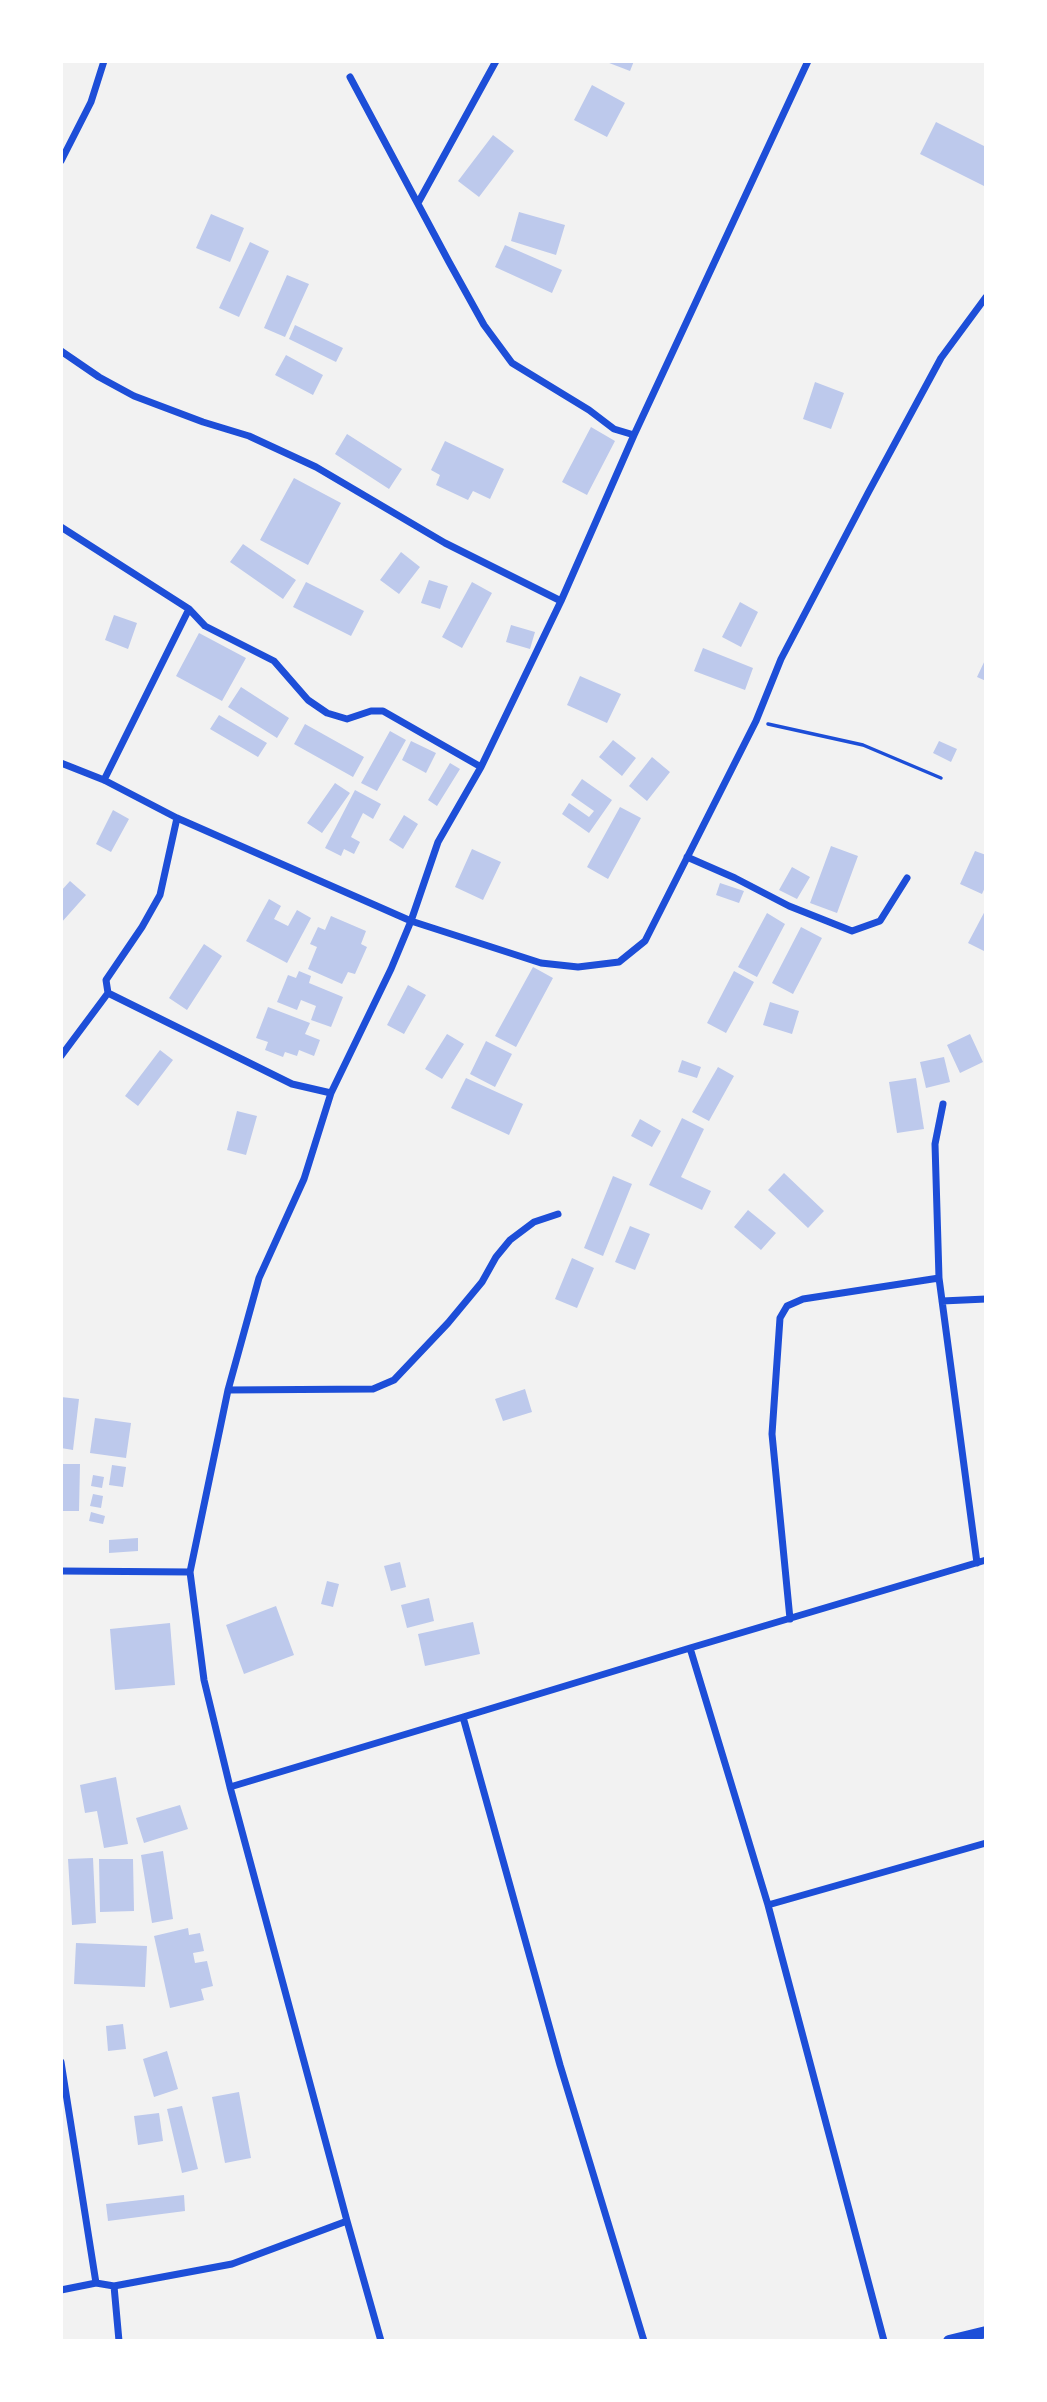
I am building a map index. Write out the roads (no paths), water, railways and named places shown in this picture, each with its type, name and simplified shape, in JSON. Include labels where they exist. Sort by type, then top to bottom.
[{"type":"street","points":[[61,161],[91,102],[104,61]]},
{"type":"street","points":[[418,203],[496,61]]},
{"type":"street","points":[[381,2341],[230,1787],[204,1680],[190,1572],[228,1390],[258,1278],[304,1179],[331,1093],[391,969],[438,842],[481,767],[561,601],[634,435],[808,61]]},
{"type":"street","points":[[350,77],[484,325],[512,363],[589,410],[614,429],[634,435]]},
{"type":"street","points":[[61,763],[104,780],[177,818],[411,921],[541,963],[578,967],[619,962],[645,941],[756,721],[781,659],[888,456],[942,358],[986,298]]},
{"type":"street","points":[[61,351],[99,377],[134,396],[249,436],[316,467],[445,543],[561,601]]},
{"type":"street","points":[[61,527],[189,609],[205,626],[274,661],[308,700],[327,713],[347,719],[372,711],[383,711],[481,767]]},
{"type":"street","points":[[104,780],[189,609]]},
{"type":"street","points":[[61,1056],[108,993],[106,980],[160,895],[177,818]]},
{"type":"street","points":[[687,857],[789,906],[852,931],[880,920],[907,878]]},
{"type":"street","points":[[108,993],[292,1084],[331,1093]]},
{"type":"street","points":[[943,1104],[935,1144],[939,1278],[977,1563]]},
{"type":"street","points":[[228,1390],[373,1389],[394,1380],[449,1323],[482,1282],[496,1257],[510,1240],[534,1222],[558,1214]]},
{"type":"street","points":[[790,1619],[772,1434],[780,1318],[787,1306],[803,1299],[939,1278]]},
{"type":"street","points":[[943,1301],[986,1299]]},
{"type":"street","points":[[230,1787],[986,1560]]},
{"type":"street","points":[[61,1571],[190,1572]]},
{"type":"street","points":[[690,1648],[768,1905],[884,2341]]},
{"type":"street","points":[[463,1717],[560,2065],[644,2341]]},
{"type":"street","points":[[768,1905],[986,1843]]},
{"type":"street","points":[[61,2062],[96,2283]]},
{"type":"street","points":[[61,2290],[96,2283],[114,2286],[232,2264],[347,2221]]},
{"type":"street","points":[[114,2286],[119,2341]]},
{"type":"street","points":[[949,2341],[986,2332]]}]
